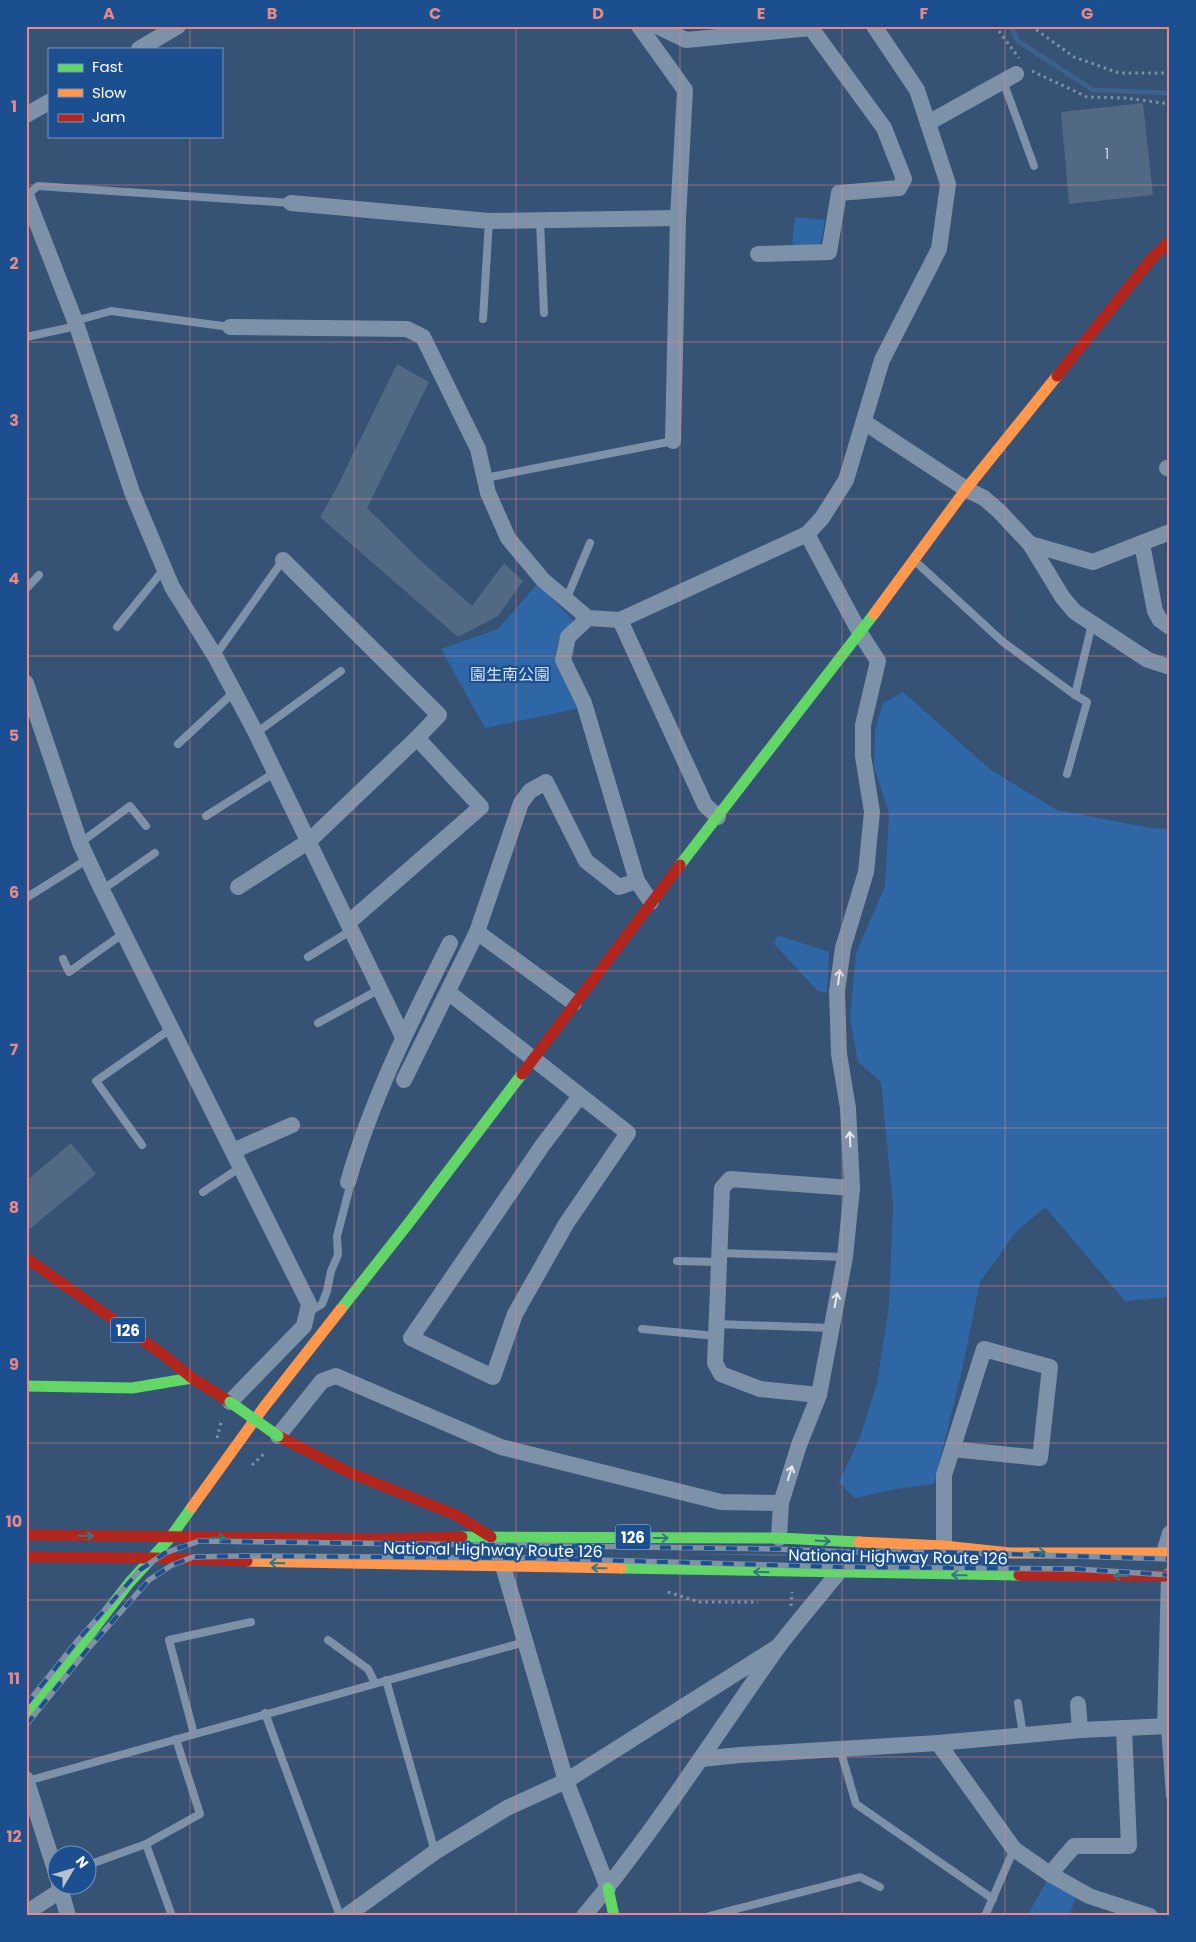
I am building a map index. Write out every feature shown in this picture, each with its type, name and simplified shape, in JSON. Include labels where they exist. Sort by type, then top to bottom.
[{"type":"main road","points":[[26,1717],[130,1583],[170,1538],[264,1406],[408,1224],[651,902],[860,633],[966,489],[1152,258],[1170,241]]},
{"type":"main road","name":"National Highway Route 126","points":[[26,1258],[160,1352],[192,1378],[230,1402],[275,1441],[391,1490],[446,1510],[479,1527],[491,1537]]},
{"type":"main road","points":[[26,1386],[132,1388],[192,1378]]},
{"type":"main road","name":"National Highway Route 126","points":[[26,1535],[374,1539],[491,1537],[779,1538],[944,1546],[1010,1552],[1167,1553]]},
{"type":"main road","name":"National Highway Route 126","points":[[26,1558],[153,1558],[326,1564],[372,1563],[838,1574],[1169,1576]]},
{"type":"main road","points":[[608,1888],[614,1916]]},
{"type":"street","points":[[142,48],[178,26]]},
{"type":"street","points":[[639,26],[685,90],[678,218],[673,441]]},
{"type":"street","points":[[657,26],[686,40],[811,28],[884,128],[904,179],[899,188],[840,193],[829,252],[758,254]]},
{"type":"street","points":[[230,327],[407,329],[423,337],[478,449],[488,493],[508,538],[542,580],[588,618],[620,620],[808,534],[822,518],[846,480],[882,360],[939,249],[948,184],[917,90],[874,26]]},
{"type":"street","points":[[928,123],[1017,71]]},
{"type":"street","points":[[26,115],[48,103]]},
{"type":"street","points":[[26,195],[76,323],[132,492],[172,587],[215,656],[256,733],[403,1037]]},
{"type":"street","points":[[291,203],[489,221],[540,222],[678,218]]},
{"type":"street","points":[[864,422],[966,489],[984,498],[999,510],[1030,544],[1063,598],[1075,612],[1148,660],[1170,666]]},
{"type":"street","points":[[1030,544],[1094,562],[1170,532]]},
{"type":"street","points":[[779,1538],[781,1504],[799,1445],[819,1395],[830,1328],[845,1257],[852,1188],[848,1108],[839,1054],[838,991],[843,948],[866,872],[872,812],[863,756],[863,725],[878,661],[860,633],[808,534]]},
{"type":"street","points":[[1142,544],[1154,611],[1160,620],[1170,627]]},
{"type":"street","points":[[238,887],[309,841],[439,715],[283,560]]},
{"type":"street","points":[[588,618],[568,637],[563,660],[584,703],[637,881],[651,902]]},
{"type":"street","points":[[620,620],[704,805],[718,817]]},
{"type":"street","points":[[26,682],[80,843],[309,1304],[304,1326],[230,1402]]},
{"type":"street","points":[[350,926],[481,807],[417,738]]},
{"type":"street","points":[[404,1080],[477,932],[520,803],[530,791],[546,782],[586,861],[619,887],[637,881]]},
{"type":"street","points":[[477,932],[574,1003]]},
{"type":"street","points":[[348,1182],[372,1108],[403,1037],[450,943]]},
{"type":"street","points":[[448,992],[628,1133],[566,1224],[515,1314],[493,1377],[411,1338],[542,1146],[580,1096]]},
{"type":"street","points":[[233,1152],[292,1125]]},
{"type":"street","points":[[819,1395],[760,1389],[721,1374],[715,1363],[722,1188],[730,1179],[852,1188]]},
{"type":"street","points":[[944,1546],[944,1475],[952,1449],[984,1349],[1050,1367],[1040,1458],[952,1449]]},
{"type":"street","points":[[275,1441],[322,1381],[336,1376],[501,1447],[720,1502],[781,1504]]},
{"type":"street","points":[[1167,1553],[1170,1533]]},
{"type":"street","points":[[503,1566],[566,1781],[608,1888]]},
{"type":"street","points":[[584,1916],[608,1888],[701,1760],[779,1646],[838,1574]]},
{"type":"street","points":[[701,1760],[740,1755],[938,1743],[1080,1730],[1167,1726],[1169,1576]]},
{"type":"street","points":[[346,1916],[435,1852],[507,1808],[566,1781],[779,1646]]},
{"type":"street","points":[[1078,1704],[1080,1730]]},
{"type":"street","points":[[1050,1874],[1074,1846],[1129,1846],[1124,1728]]},
{"type":"street","points":[[938,1743],[1014,1849],[1050,1874],[1089,1896],[1150,1916]]},
{"type":"street","points":[[27,1780],[48,1848]]},
{"type":"street","points":[[26,1913],[48,1891]]},
{"type":"street","points":[[62,1894],[68,1916]]},
{"type":"lane","points":[[1017,71],[1034,166]]},
{"type":"lane","points":[[26,195],[38,186],[291,203]]},
{"type":"lane","points":[[483,319],[489,221]]},
{"type":"lane","points":[[540,222],[544,312]]},
{"type":"lane","points":[[26,337],[111,311],[230,327]]},
{"type":"lane","points":[[485,478],[673,441]]},
{"type":"lane","points":[[566,600],[590,543]]},
{"type":"lane","points":[[913,559],[1003,642],[1087,702],[1067,774]]},
{"type":"lane","points":[[215,656],[283,560]]},
{"type":"lane","points":[[117,627],[164,569]]},
{"type":"lane","points":[[26,589],[39,575]]},
{"type":"lane","points":[[1075,695],[1092,624]]},
{"type":"lane","points":[[256,733],[341,671]]},
{"type":"lane","points":[[178,744],[234,692]]},
{"type":"lane","points":[[206,816],[274,773]]},
{"type":"lane","points":[[80,843],[130,806],[146,826]]},
{"type":"lane","points":[[102,890],[155,853]]},
{"type":"lane","points":[[26,898],[88,859]]},
{"type":"lane","points":[[308,957],[350,926]]},
{"type":"lane","points":[[62,959],[69,972],[124,932]]},
{"type":"lane","points":[[318,1023],[380,989]]},
{"type":"lane","points":[[142,1145],[96,1081],[172,1028]]},
{"type":"lane","points":[[203,1192],[241,1167]]},
{"type":"lane","points":[[307,1314],[322,1304],[327,1291],[330,1271],[338,1255],[337,1236],[349,1190],[348,1182]]},
{"type":"lane","points":[[677,1261],[719,1257],[845,1257]]},
{"type":"lane","points":[[642,1329],[830,1328]]},
{"type":"lane","points":[[194,1734],[169,1640],[251,1622]]},
{"type":"lane","points":[[328,1640],[368,1669],[375,1683]]},
{"type":"lane","points":[[27,1780],[525,1642]]},
{"type":"lane","points":[[386,1680],[435,1852]]},
{"type":"lane","points":[[1018,1703],[1023,1735]]},
{"type":"lane","points":[[265,1713],[340,1916]]},
{"type":"lane","points":[[1167,1726],[1170,1796]]},
{"type":"lane","points":[[98,1861],[146,1844],[200,1814],[176,1739]]},
{"type":"lane","points":[[840,1749],[856,1804],[993,1899]]},
{"type":"lane","points":[[146,1844],[172,1916]]},
{"type":"lane","points":[[985,1916],[1014,1849]]},
{"type":"lane","points":[[709,1916],[860,1878],[880,1887]]},
{"type":"path","points":[[995,26],[1017,71],[1087,97],[1126,98],[1170,104]]},
{"type":"path","points":[[1031,26],[1074,57],[1119,73],[1170,73]]},
{"type":"path","points":[[216,1442],[222,1418]]},
{"type":"path","points":[[252,1465],[275,1441]]},
{"type":"path","points":[[790,1613],[793,1588]]},
{"type":"path","points":[[745,1596],[745,1602]]},
{"type":"green space","points":[[795,217],[825,220],[821,242],[813,247],[792,246]]},
{"type":"green space","name":"園生南公園","points":[[538,583],[573,621],[558,640],[555,657],[580,708],[485,728],[441,649],[498,629]]},
{"type":"green space","points":[[903,692],[991,770],[1057,810],[1151,828],[1170,829],[1170,1297],[1125,1301],[1045,1207],[1016,1232],[980,1282],[962,1370],[934,1484],[896,1489],[855,1498],[839,1482],[860,1437],[877,1383],[889,1305],[893,1206],[881,1082],[858,1062],[850,1018],[856,953],[885,886],[889,813],[874,767],[875,730],[883,703]]},
{"type":"green space","points":[[777,935],[829,952],[827,993],[818,991],[774,944]]},
{"type":"green space","points":[[1048,1879],[1077,1894],[1069,1916],[1027,1916]]},
{"type":"building","points":[[1143,103],[1153,195],[1069,204],[1061,112]]},
{"type":"building","points":[[397,364],[429,382],[367,508],[421,561],[472,606],[504,563],[523,581],[498,616],[458,637],[320,517],[336,489]]},
{"type":"building","points":[[71,1143],[96,1174],[26,1232],[26,1181]]},
{"type":"building","points":[[678,1554],[779,1554],[842,1557],[838,1557]]},
{"type":"waterway","points":[[1011,26],[1018,41],[1093,90],[1170,93]]},
{"type":"railway","points":[[26,1705],[78,1640],[140,1570],[165,1553],[199,1541],[941,1552],[1170,1559]]},
{"type":"railway","points":[[26,1725],[87,1650],[149,1580],[172,1565],[193,1557],[526,1558],[841,1567],[1076,1569],[1170,1575]]},
{"type":"traffic: fast","points":[[680,865],[874,614]]},
{"type":"traffic: fast","points":[[341,1309],[522,1074]]},
{"type":"traffic: fast","points":[[26,1386],[132,1388],[192,1378]]},
{"type":"traffic: fast","points":[[230,1402],[278,1436]]},
{"type":"traffic: fast","points":[[26,1717],[129,1583],[170,1538],[192,1507]]},
{"type":"traffic: fast","points":[[462,1537],[779,1538],[859,1542]]},
{"type":"traffic: fast","points":[[621,1568],[1019,1575]]},
{"type":"traffic: fast","points":[[608,1888],[614,1916]]},
{"type":"traffic: slow","points":[[874,614],[966,489],[1057,376]]},
{"type":"traffic: slow","points":[[192,1507],[264,1407],[341,1309]]},
{"type":"traffic: slow","points":[[859,1542],[944,1546],[1010,1553],[1170,1553]]},
{"type":"traffic: slow","points":[[247,1561],[621,1568]]},
{"type":"traffic: jam","points":[[1057,376],[1152,258],[1170,241]]},
{"type":"traffic: jam","points":[[522,1074],[680,865]]},
{"type":"traffic: jam","points":[[26,1258],[161,1353],[192,1378],[230,1402]]},
{"type":"traffic: jam","points":[[278,1436],[348,1472],[456,1515],[491,1537]]},
{"type":"traffic: jam","points":[[26,1535],[374,1539],[462,1537]]},
{"type":"traffic: jam","points":[[26,1557],[247,1561]]},
{"type":"traffic: jam","points":[[1019,1575],[1170,1576]]}]
